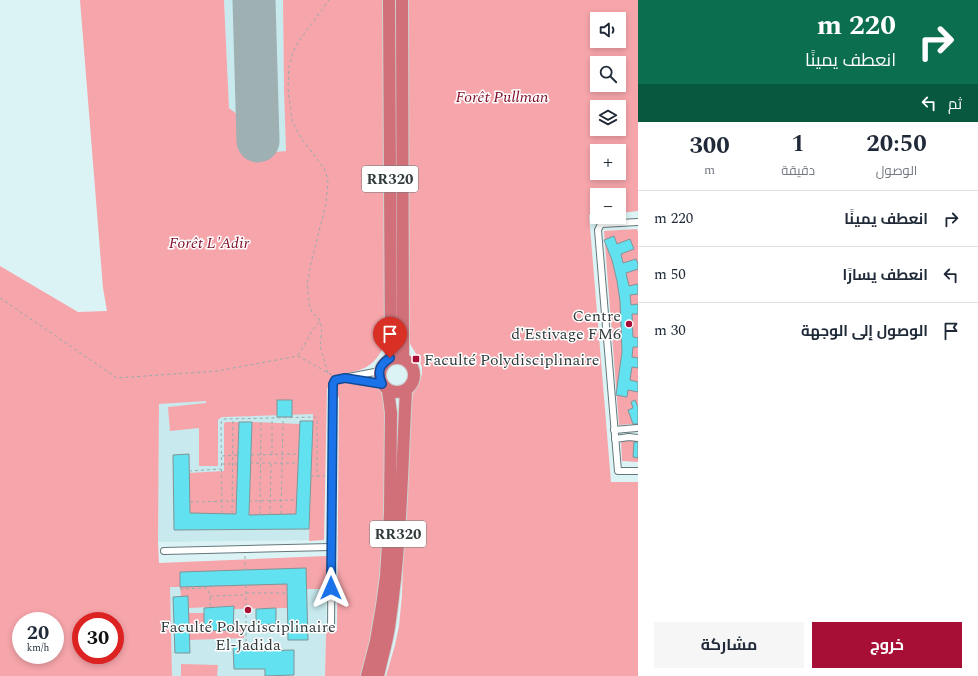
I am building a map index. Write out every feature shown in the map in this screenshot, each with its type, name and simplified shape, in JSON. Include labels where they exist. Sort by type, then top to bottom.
[{"type":"highway","name":"RR320","points":[[389,0],[396,358]]},
{"type":"highway","name":"RR320","points":[[396,358],[402,0]]},
{"type":"highway","name":"RR320","points":[[378,676],[387,640],[397,556],[406,390],[414,379],[412,367],[408,362],[396,358]]},
{"type":"highway","points":[[380,371],[382,365],[386,361],[396,358]]},
{"type":"highway","name":"RR320","points":[[367,676],[376,640],[382,606],[386,576],[390,513],[392,413],[385,387],[379,378],[380,371]]},
{"type":"highway","points":[[385,387],[394,392],[406,390]]},
{"type":"street","points":[[638,222],[601,224],[598,230],[618,470],[638,471]]},
{"type":"street","points":[[331,629],[332,389],[335,380],[380,371]]},
{"type":"street","points":[[342,379],[385,387]]},
{"type":"street","points":[[614,430],[635,428],[636,438],[615,439]]},
{"type":"street","points":[[164,551],[331,547]]},
{"type":"path","points":[[328,373],[320,346],[322,328],[318,317],[310,308],[307,285],[326,204],[328,180],[324,168],[301,138],[292,121],[288,88],[289,67],[293,52],[299,41],[329,0]]},
{"type":"path","points":[[0,298],[116,378],[218,372],[298,356],[342,379]]},
{"type":"path","points":[[298,356],[310,333],[320,322]]},
{"type":"path","points":[[222,514],[221,424],[222,420],[224,419],[315,417],[317,419],[316,476]]},
{"type":"path","points":[[272,418],[272,454]]},
{"type":"path","points":[[281,514],[283,418]]},
{"type":"path","points":[[232,514],[234,419]]},
{"type":"path","points":[[260,515],[261,419]]},
{"type":"path","points":[[251,455],[298,454]]},
{"type":"path","points":[[222,456],[238,455]]},
{"type":"path","points":[[270,515],[272,463]]},
{"type":"path","points":[[250,464],[298,463]]},
{"type":"path","points":[[222,464],[237,464]]},
{"type":"path","points":[[189,470],[222,469]]},
{"type":"path","points":[[311,476],[332,476]]},
{"type":"path","points":[[249,501],[296,500]]},
{"type":"path","points":[[190,502],[236,501]]},
{"type":"path","points":[[244,549],[245,570]]},
{"type":"path","points":[[246,585],[246,645]]},
{"type":"path","points":[[180,589],[206,588],[210,596],[210,608]]},
{"type":"path","points":[[210,596],[287,593]]},
{"type":"shaded area","points":[[224,0],[283,0],[286,151],[275,152],[264,147],[249,135],[243,119],[229,108]]},
{"type":"shaded area","points":[[326,388],[324,540],[158,542],[159,404],[237,398]]},
{"type":"shaded area","name":"Faculté Polydisciplinaire El-Jadida","points":[[327,556],[325,676],[172,676],[169,563]]},
{"type":"green space","name":"Forêt L'Adir","points":[[80,0],[224,0],[229,108],[243,119],[249,135],[264,147],[275,152],[286,151],[283,0],[386,0],[385,343],[379,355],[370,365],[341,376],[350,383],[370,385],[379,389],[384,396],[387,407],[385,528],[370,649],[363,676],[325,676],[326,632],[337,631],[339,398],[337,394],[327,388],[324,540],[309,541],[313,414],[220,418],[218,420],[218,466],[199,466],[199,428],[170,431],[168,407],[206,403],[206,401],[159,404],[158,542],[159,563],[327,556],[327,589],[307,589],[306,581],[287,584],[287,608],[234,609],[233,606],[189,608],[188,596],[181,596],[180,587],[170,587],[172,676],[0,676],[0,266],[78,312],[107,311],[103,288]]},
{"type":"green space","name":"Forêt Pullman","points":[[406,0],[638,0],[638,211],[626,212],[626,188],[590,188],[589,215],[611,482],[638,482],[638,676],[386,676],[399,626],[402,595],[408,415],[410,399],[422,374],[422,367],[418,357],[410,344],[408,335]]},
{"type":"green space","points":[[637,229],[638,429],[632,424],[619,425],[604,231]]},
{"type":"green space","points":[[225,422],[239,422],[236,514],[190,513],[189,473],[224,471]]},
{"type":"green space","points":[[252,422],[300,424],[296,514],[249,515]]},
{"type":"green space","points":[[638,436],[638,462],[622,461],[621,441],[634,440]]},
{"type":"green space","points":[[189,613],[204,613],[204,631],[233,630],[233,624],[244,624],[244,638],[189,640]]},
{"type":"green space","points":[[181,664],[218,665],[217,676],[181,676]]},
{"type":"building","points":[[614,236],[617,244],[630,239],[634,249],[621,254],[623,263],[636,259],[638,264],[638,269],[626,273],[629,286],[638,284],[638,294],[630,295],[631,305],[638,304],[638,314],[632,314],[633,337],[638,338],[638,347],[633,347],[632,357],[638,358],[638,368],[632,367],[630,380],[638,382],[638,392],[628,390],[627,397],[616,395],[622,352],[620,301],[612,260],[604,240]]},
{"type":"building","points":[[277,400],[292,400],[292,417],[277,417]]},
{"type":"building","points":[[635,400],[638,407],[638,424],[633,424],[628,410],[633,408],[631,402]]},
{"type":"building","points":[[300,421],[313,421],[309,529],[174,530],[173,455],[189,454],[190,513],[236,514],[239,422],[252,422],[249,515],[296,514]]},
{"type":"building","points":[[634,442],[638,442],[638,458],[633,457]]},
{"type":"building","points":[[306,568],[308,640],[288,640],[287,584],[180,587],[180,572]]},
{"type":"building","points":[[188,596],[190,653],[175,653],[173,597]]},
{"type":"building","points":[[234,606],[233,630],[204,631],[204,608]]},
{"type":"building","points":[[276,608],[276,624],[256,625],[256,609]]},
{"type":"building","points":[[233,645],[257,645],[257,651],[294,650],[294,675],[265,676],[265,669],[234,669]]},
{"type":"runway","points":[[254,0],[258,141]]},
{"type":"place","name":"Centre d'Estivage FM6","points":[[629,324]]},
{"type":"place","name":"Faculté Polydisciplinaire","points":[[416,359]]},
{"type":"place","name":"Faculté Polydisciplinaire El-Jadida","points":[[248,610]]},
{"type":"route","points":[[331,588],[333,384],[335,380],[345,378],[382,384],[379,378],[380,371],[382,365],[390,358]]}]
